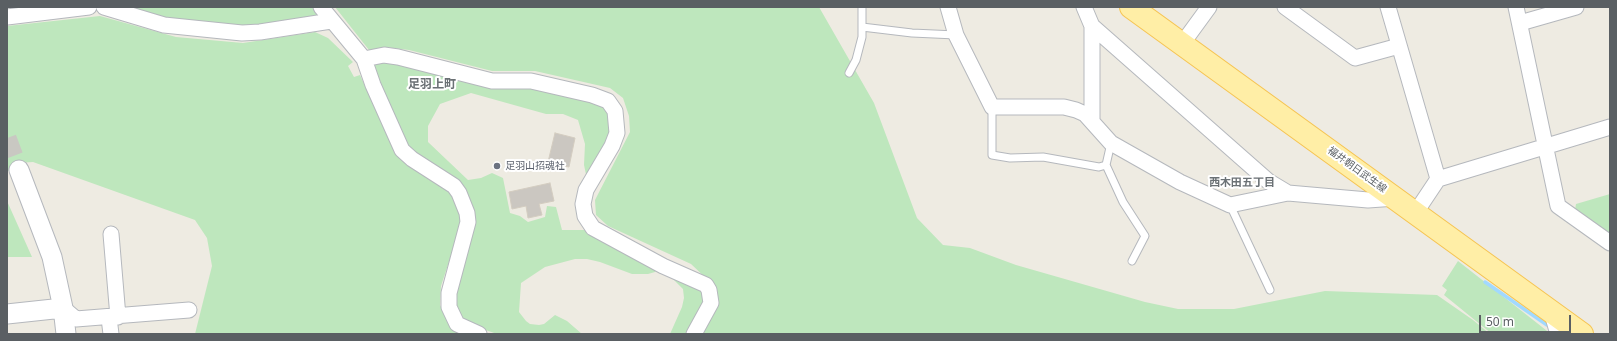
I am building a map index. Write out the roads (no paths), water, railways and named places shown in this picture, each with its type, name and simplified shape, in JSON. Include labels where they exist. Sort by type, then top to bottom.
[{"type":"main road","name":"福井朝日武生線","points":[[1131,7],[1416,212],[1555,324],[1582,334]]},
{"type":"street","points":[[7,17],[89,7]]},
{"type":"street","points":[[104,7],[164,25],[242,33],[260,32],[331,21]]},
{"type":"street","points":[[321,7],[331,21],[364,58],[373,85],[402,150],[412,159],[454,186],[464,201],[468,222],[450,294],[449,307],[457,324],[479,334]]},
{"type":"street","points":[[948,7],[956,35],[992,107],[1064,107],[1076,110],[1085,114],[1112,143],[1180,182],[1230,205],[1288,193],[1368,200],[1396,198]]},
{"type":"street","points":[[1084,7],[1092,26],[1092,121]]},
{"type":"street","points":[[1182,44],[1209,7]]},
{"type":"street","points":[[1285,7],[1355,58],[1399,46]]},
{"type":"street","points":[[1388,7],[1438,179]]},
{"type":"street","points":[[1516,7],[1558,206],[1610,243]]},
{"type":"street","points":[[1520,23],[1576,7]]},
{"type":"street","points":[[1092,26],[1268,181],[1288,193]]},
{"type":"street","points":[[364,58],[384,55],[398,57],[492,81],[531,80],[592,95],[608,101],[615,110],[617,133],[612,146],[586,190],[583,204],[585,216],[593,228],[664,266],[706,285],[709,290],[711,303],[694,334]]},
{"type":"street","points":[[1416,212],[1438,179],[1610,127]]},
{"type":"street","points":[[19,170],[52,257],[63,308],[66,334]]},
{"type":"street","points":[[111,234],[114,317],[111,334]]},
{"type":"street","points":[[7,314],[63,308],[76,319],[189,310]]},
{"type":"lane","points":[[848,74],[856,60],[862,37],[862,7]]},
{"type":"lane","points":[[862,27],[912,33],[956,35]]},
{"type":"lane","points":[[992,107],[992,155],[1010,158],[1043,157],[1092,168],[1106,164]]},
{"type":"lane","points":[[1112,143],[1106,164],[1123,202],[1145,236],[1132,261]]},
{"type":"lane","points":[[1230,205],[1270,290]]},
{"type":"waterway","points":[[1485,282],[1547,325]]},
{"type":"tunnel","points":[[7,138],[19,170]]},
{"type":"place","name":"足羽山招魂社","points":[[497,166]]},
{"type":"district","name":"足羽上町","points":[[432,85]]},
{"type":"district","name":"西木田五丁目","points":[[1242,183]]}]
